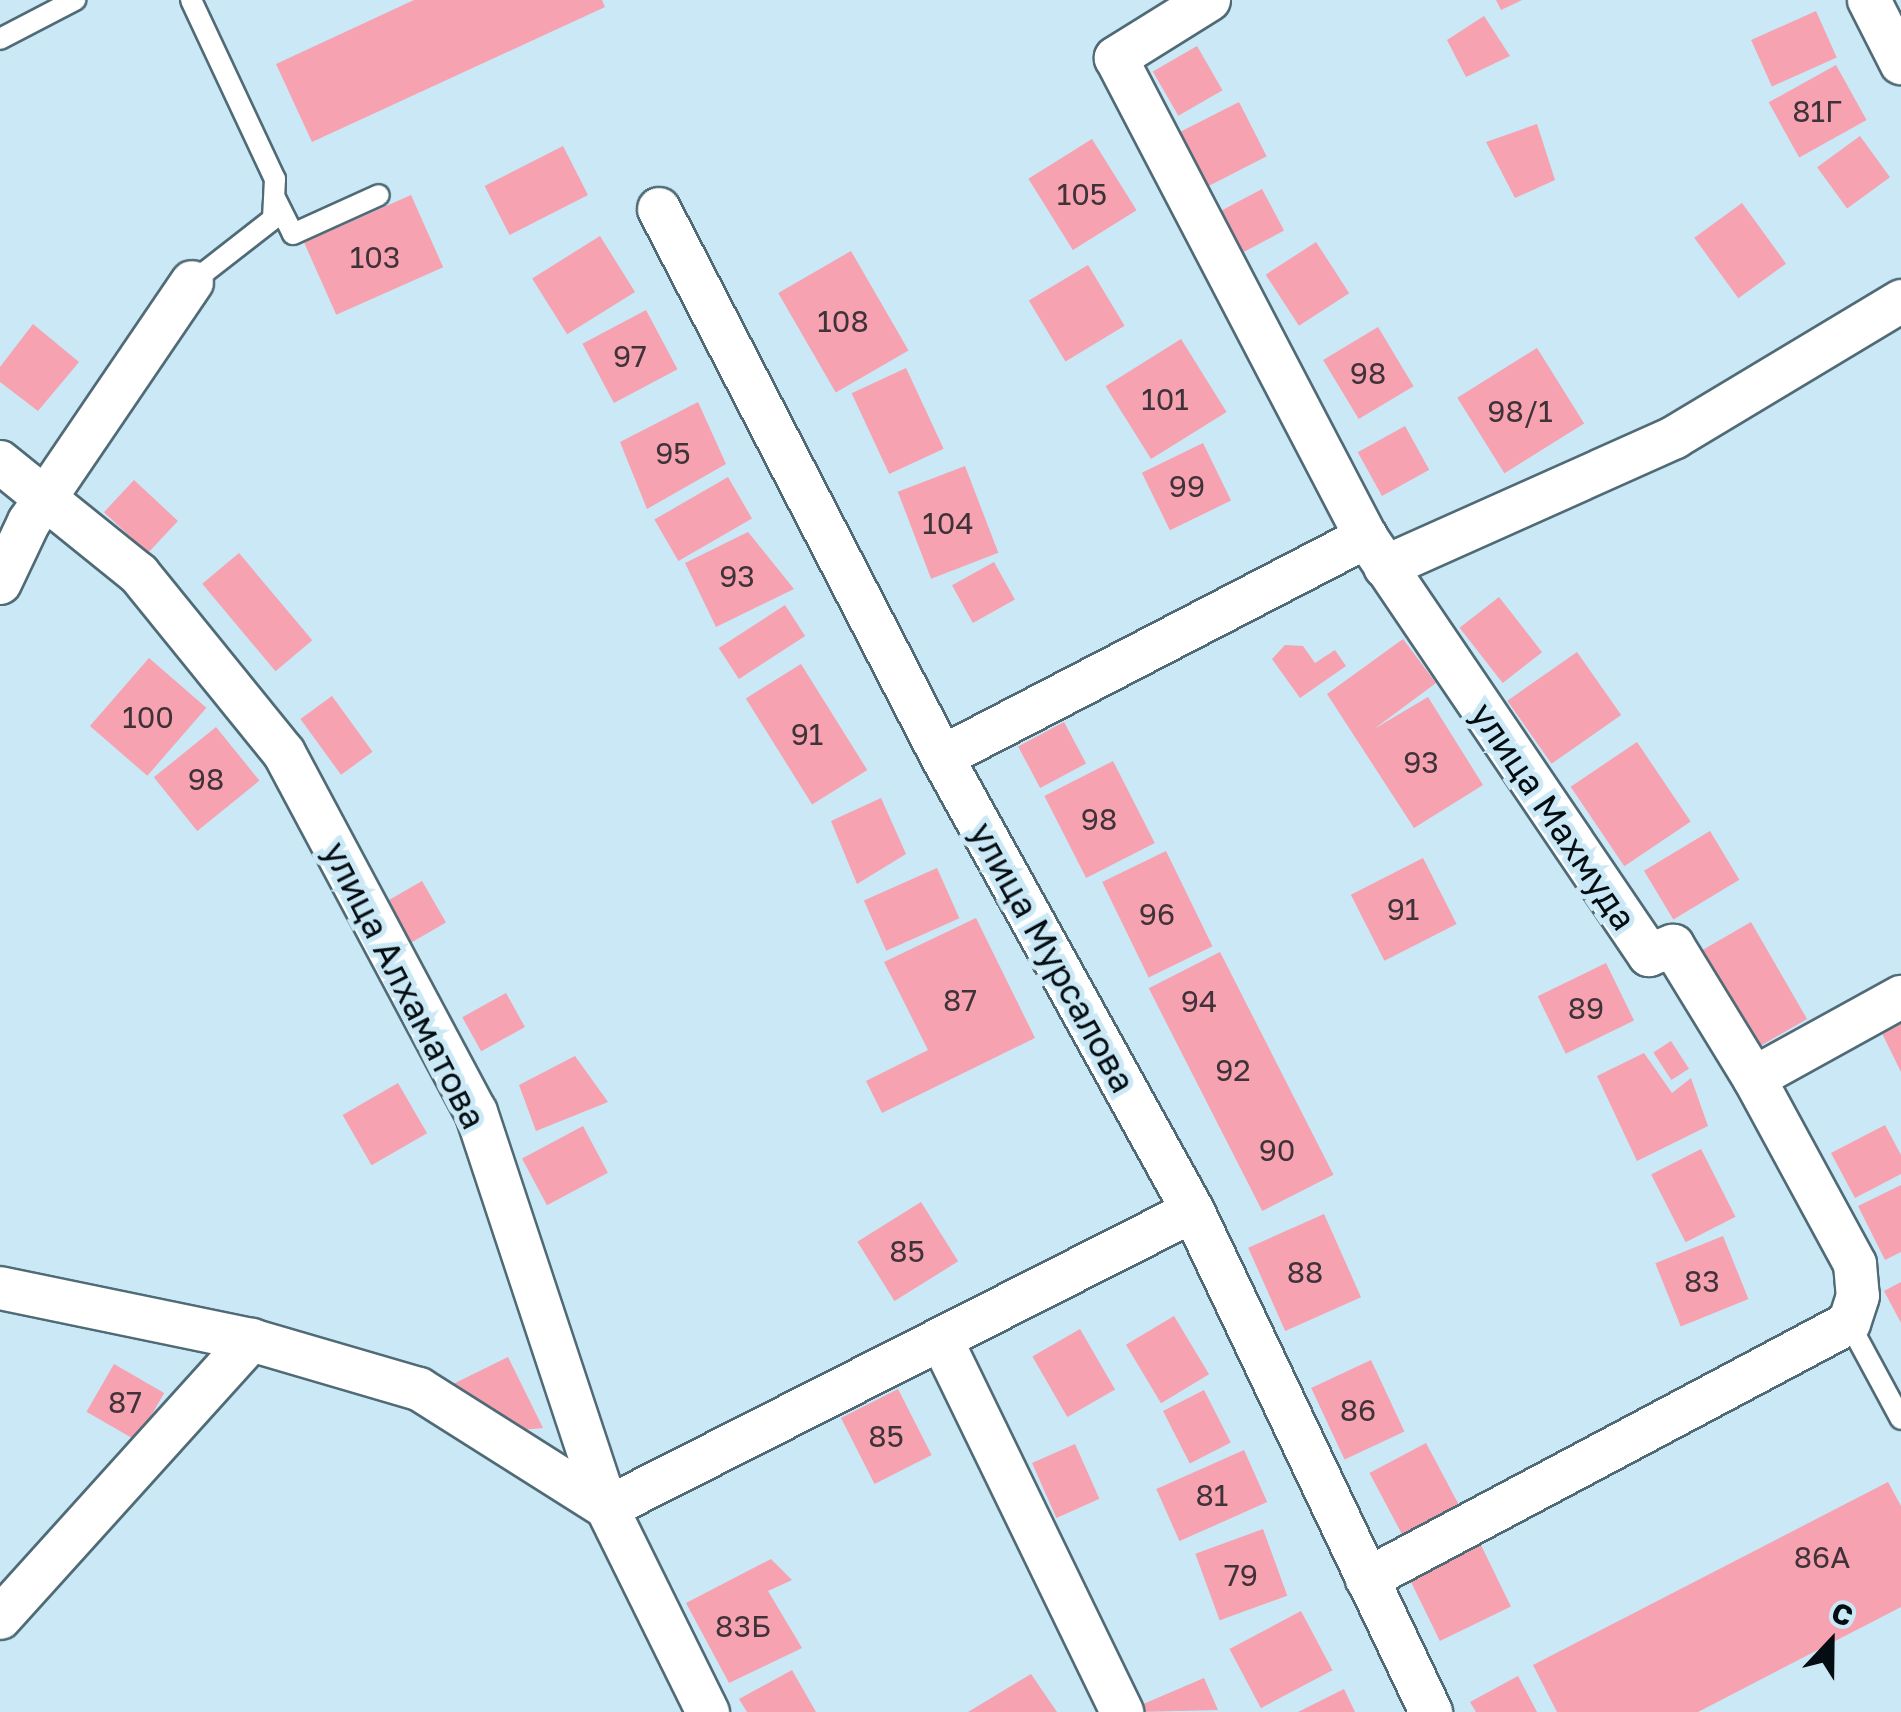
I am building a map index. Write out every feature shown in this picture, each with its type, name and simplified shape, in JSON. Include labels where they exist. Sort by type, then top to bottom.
[{"type":"street","name":"улица Махмуда","points":[[1209,0],[1116,58],[1375,552],[1648,955],[1673,946],[1754,1078],[1854,1264],[1858,1296],[1849,1322]]},
{"type":"street","points":[[1869,0],[1901,63]]},
{"type":"street","name":"улица Мурсалова","points":[[659,209],[942,758],[1194,1210],[1431,1712]]},
{"type":"street","points":[[0,583],[46,498],[192,282]]},
{"type":"street","points":[[942,758],[1375,552],[1675,437],[1901,301]]},
{"type":"street","name":"улица Алхаматова","points":[[0,462],[138,574],[284,753],[476,1112],[607,1508],[708,1712]]},
{"type":"street","points":[[1754,1078],[1901,996]]},
{"type":"street","points":[[0,1288],[251,1340],[419,1389],[607,1508],[1194,1210]]},
{"type":"street","points":[[1367,1579],[1849,1322]]},
{"type":"street","points":[[941,1338],[1122,1712]]},
{"type":"street","points":[[0,1618],[251,1340]]},
{"type":"lane","points":[[0,39],[75,0]]},
{"type":"lane","points":[[191,0],[275,178],[272,219],[192,282]]},
{"type":"lane","points":[[274,196],[293,234],[379,195]]},
{"type":"lane","points":[[1849,1322],[1901,1419]]},
{"type":"building","points":[[414,0],[602,0],[605,7],[312,142],[276,64]]},
{"type":"building","points":[[1496,0],[1522,0],[1501,10]]},
{"type":"building","points":[[1816,11],[1837,58],[1772,86],[1751,40]]},
{"type":"building","points":[[1484,16],[1510,56],[1466,77],[1447,40]]},
{"type":"building","points":[[1197,46],[1222,90],[1178,116],[1153,72]]},
{"type":"building","points":[[1836,65],[1867,120],[1799,157],[1769,102]]},
{"type":"building","points":[[1239,102],[1267,156],[1205,188],[1178,133]]},
{"type":"building","points":[[1537,124],[1555,180],[1515,198],[1486,142]]},
{"type":"building","points":[[1860,136],[1890,177],[1847,208],[1817,167]]},
{"type":"building","points":[[1092,139],[1137,210],[1073,250],[1028,179]]},
{"type":"building","points":[[563,146],[588,195],[510,235],[485,186]]},
{"type":"building","points":[[1262,189],[1284,230],[1236,256],[1213,215]]},
{"type":"building","points":[[411,195],[443,267],[336,315],[304,243]]},
{"type":"building","points":[[1742,203],[1786,264],[1738,298],[1694,238]]},
{"type":"building","points":[[600,236],[635,292],[567,334],[532,278]]},
{"type":"building","points":[[1316,242],[1349,293],[1299,326],[1266,275]]},
{"type":"building","points":[[851,251],[908,351],[836,393],[778,293]]},
{"type":"building","points":[[1088,265],[1125,326],[1065,361],[1029,301]]},
{"type":"building","points":[[646,310],[677,369],[614,403],[582,344]]},
{"type":"building","points":[[33,324],[79,362],[38,411],[0,382],[0,367]]},
{"type":"building","points":[[1378,327],[1414,386],[1359,419],[1323,360]]},
{"type":"building","points":[[1181,339],[1227,412],[1151,459],[1106,386]]},
{"type":"building","points":[[1537,348],[1584,423],[1504,473],[1457,398]]},
{"type":"building","points":[[906,368],[944,449],[889,474],[852,393]]},
{"type":"building","points":[[698,402],[726,464],[647,509],[620,442]]},
{"type":"building","points":[[1405,426],[1429,470],[1382,496],[1358,452]]},
{"type":"building","points":[[1203,443],[1231,501],[1170,530],[1142,473]]},
{"type":"building","points":[[965,466],[998,553],[931,579],[898,492]]},
{"type":"building","points":[[728,477],[752,519],[678,561],[654,520]]},
{"type":"building","points":[[134,480],[178,521],[148,553],[104,512]]},
{"type":"building","points":[[748,532],[794,589],[716,627],[685,563]]},
{"type":"building","points":[[239,553],[312,640],[276,671],[202,584]]},
{"type":"building","points":[[994,562],[1015,600],[973,623],[952,585]]},
{"type":"building","points":[[1499,597],[1542,652],[1503,683],[1460,628]]},
{"type":"building","points":[[785,605],[805,636],[739,679],[719,648]]},
{"type":"building","points":[[1403,639],[1436,683],[1374,729],[1428,697],[1483,785],[1414,828],[1327,694]]},
{"type":"building","points":[[1285,645],[1303,646],[1315,663],[1335,650],[1346,666],[1300,698],[1272,659]]},
{"type":"building","points":[[1577,652],[1621,715],[1552,764],[1507,701]]},
{"type":"building","points":[[149,658],[206,708],[147,776],[90,726]]},
{"type":"building","points":[[801,664],[867,770],[812,804],[746,698]]},
{"type":"building","points":[[332,696],[373,752],[341,775],[300,719]]},
{"type":"building","points":[[1064,722],[1086,763],[1040,788],[1018,746]]},
{"type":"building","points":[[216,727],[259,781],[197,831],[154,777]]},
{"type":"building","points":[[1637,742],[1691,822],[1624,866],[1571,787]]},
{"type":"building","points":[[1113,761],[1155,843],[1086,878],[1044,796]]},
{"type":"building","points":[[881,798],[906,854],[857,884],[831,821]]},
{"type":"building","points":[[1710,831],[1739,880],[1673,920],[1644,871]]},
{"type":"building","points":[[1166,851],[1212,946],[1149,977],[1102,882]]},
{"type":"building","points":[[1423,858],[1457,924],[1384,961],[1351,895]]},
{"type":"building","points":[[937,868],[959,918],[886,951],[864,901]]},
{"type":"building","points":[[422,881],[446,923],[411,943],[387,901]]},
{"type":"building","points":[[976,918],[1035,1038],[882,1113],[866,1081],[928,1050],[884,962]]},
{"type":"building","points":[[1751,922],[1807,1019],[1755,1049],[1699,952]]},
{"type":"building","points":[[1220,952],[1333,1175],[1262,1211],[1149,988]]},
{"type":"building","points":[[1606,963],[1634,1021],[1566,1054],[1538,996]]},
{"type":"building","points":[[506,993],[525,1027],[481,1051],[462,1017]]},
{"type":"building","points":[[1901,1006],[1901,1072],[1875,1019]]},
{"type":"building","points":[[1671,1041],[1689,1069],[1671,1080],[1653,1052]]},
{"type":"building","points":[[1644,1053],[1672,1093],[1691,1078],[1708,1126],[1637,1161],[1597,1076]]},
{"type":"building","points":[[575,1056],[608,1102],[536,1131],[519,1085]]},
{"type":"building","points":[[398,1083],[427,1133],[372,1165],[343,1115]]},
{"type":"building","points":[[1885,1125],[1901,1155],[1901,1174],[1855,1198],[1831,1153]]},
{"type":"building","points":[[583,1126],[608,1173],[547,1205],[522,1158]]},
{"type":"building","points":[[1701,1149],[1736,1217],[1686,1242],[1651,1174]]},
{"type":"building","points":[[1901,1185],[1901,1252],[1885,1260],[1858,1206]]},
{"type":"building","points":[[921,1202],[958,1261],[894,1301],[857,1242]]},
{"type":"building","points":[[1324,1214],[1361,1297],[1285,1331],[1248,1248]]},
{"type":"building","points":[[1723,1236],[1748,1299],[1681,1326],[1655,1263]]},
{"type":"building","points":[[1901,1282],[1901,1323],[1884,1291]]},
{"type":"building","points":[[1174,1316],[1209,1374],[1161,1403],[1126,1345]]},
{"type":"building","points":[[1080,1329],[1115,1390],[1067,1417],[1032,1356]]},
{"type":"building","points":[[508,1357],[543,1428],[501,1432],[447,1387]]},
{"type":"building","points":[[1371,1360],[1404,1432],[1345,1459],[1311,1388]]},
{"type":"building","points":[[114,1364],[164,1393],[137,1441],[86,1412]]},
{"type":"building","points":[[898,1389],[932,1455],[875,1484],[841,1418]]},
{"type":"building","points":[[1204,1390],[1231,1443],[1190,1463],[1163,1411]]},
{"type":"building","points":[[1426,1443],[1460,1507],[1404,1538],[1369,1473]]},
{"type":"building","points":[[1075,1444],[1099,1499],[1056,1518],[1032,1463]]},
{"type":"building","points":[[1244,1450],[1267,1502],[1179,1541],[1156,1489]]},
{"type":"building","points":[[1888,1482],[1901,1506],[1901,1607],[1698,1712],[1557,1712],[1533,1665]]},
{"type":"building","points":[[1263,1529],[1287,1596],[1220,1620],[1195,1554]]},
{"type":"building","points":[[1478,1539],[1511,1606],[1440,1641],[1407,1574]]},
{"type":"building","points":[[771,1559],[792,1580],[768,1591],[802,1648],[729,1683],[686,1603]]},
{"type":"building","points":[[1301,1611],[1332,1670],[1261,1708],[1229,1649]]},
{"type":"building","points":[[792,1670],[816,1712],[747,1712],[739,1699]]},
{"type":"building","points":[[1031,1674],[1057,1712],[968,1712]]},
{"type":"building","points":[[1518,1676],[1537,1712],[1476,1712],[1470,1702]]},
{"type":"building","points":[[1204,1678],[1218,1710],[1136,1712],[1134,1708]]},
{"type":"building","points":[[1344,1689],[1355,1712],[1298,1712]]}]
